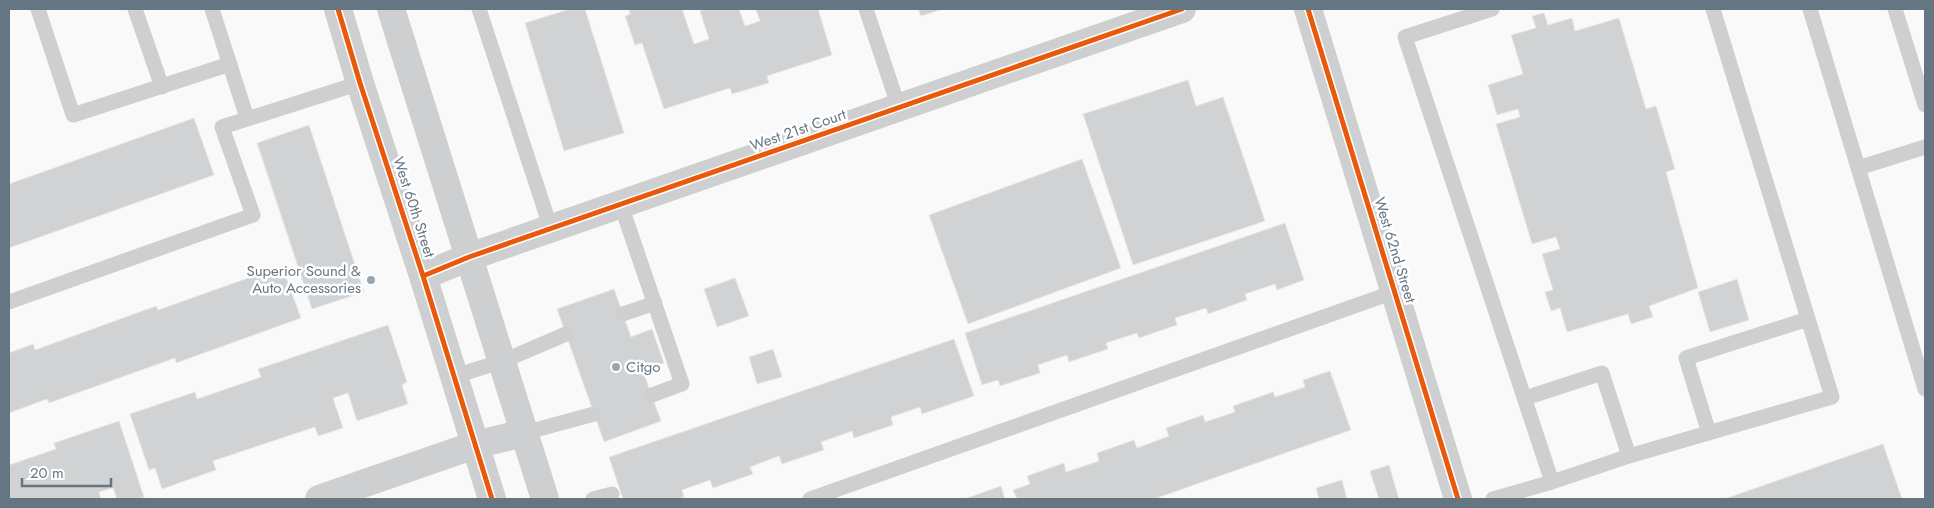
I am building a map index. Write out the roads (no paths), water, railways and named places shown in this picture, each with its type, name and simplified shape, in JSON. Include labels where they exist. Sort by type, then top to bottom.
[{"type":"street","name":"West 60th Street","points":[[338,9],[360,83],[455,376],[492,499]]},
{"type":"street","points":[[392,9],[545,499]]},
{"type":"street","name":"West 21st Court","points":[[423,276],[469,257],[899,108],[1145,15],[1182,9]]},
{"type":"street","name":"West 62nd Street","points":[[1308,9],[1458,499]]},
{"type":"street","points":[[319,499],[475,444],[524,433]]},
{"type":"lane","points":[[38,9],[73,115],[230,64]]},
{"type":"lane","points":[[135,9],[162,86]]},
{"type":"lane","points":[[212,9],[247,118]]},
{"type":"lane","points":[[479,9],[551,229]]},
{"type":"lane","points":[[866,9],[899,108]]},
{"type":"lane","points":[[1492,9],[1405,38],[1552,482]]},
{"type":"lane","points":[[1493,499],[1552,482],[1629,456],[1832,397],[1713,9]]},
{"type":"lane","points":[[1810,9],[1925,389]]},
{"type":"lane","points":[[1895,9],[1925,105]]},
{"type":"lane","points":[[9,302],[253,215],[222,127],[360,83]]},
{"type":"lane","points":[[1858,168],[1925,147]]},
{"type":"lane","points":[[621,205],[682,384],[652,395]]},
{"type":"lane","points":[[810,499],[1394,292]]},
{"type":"lane","points":[[623,314],[655,303]]},
{"type":"lane","points":[[1709,433],[1686,358],[1808,319]]},
{"type":"lane","points":[[455,376],[502,361],[566,334]]},
{"type":"lane","points":[[1525,398],[1602,373],[1629,456]]},
{"type":"lane","points":[[524,433],[594,414]]},
{"type":"lane","points":[[594,499],[612,494]]},
{"type":"place","name":"Superior Sound & Auto Accessories","points":[[371,280]]},
{"type":"place","name":"Citgo","points":[[616,367]]}]
